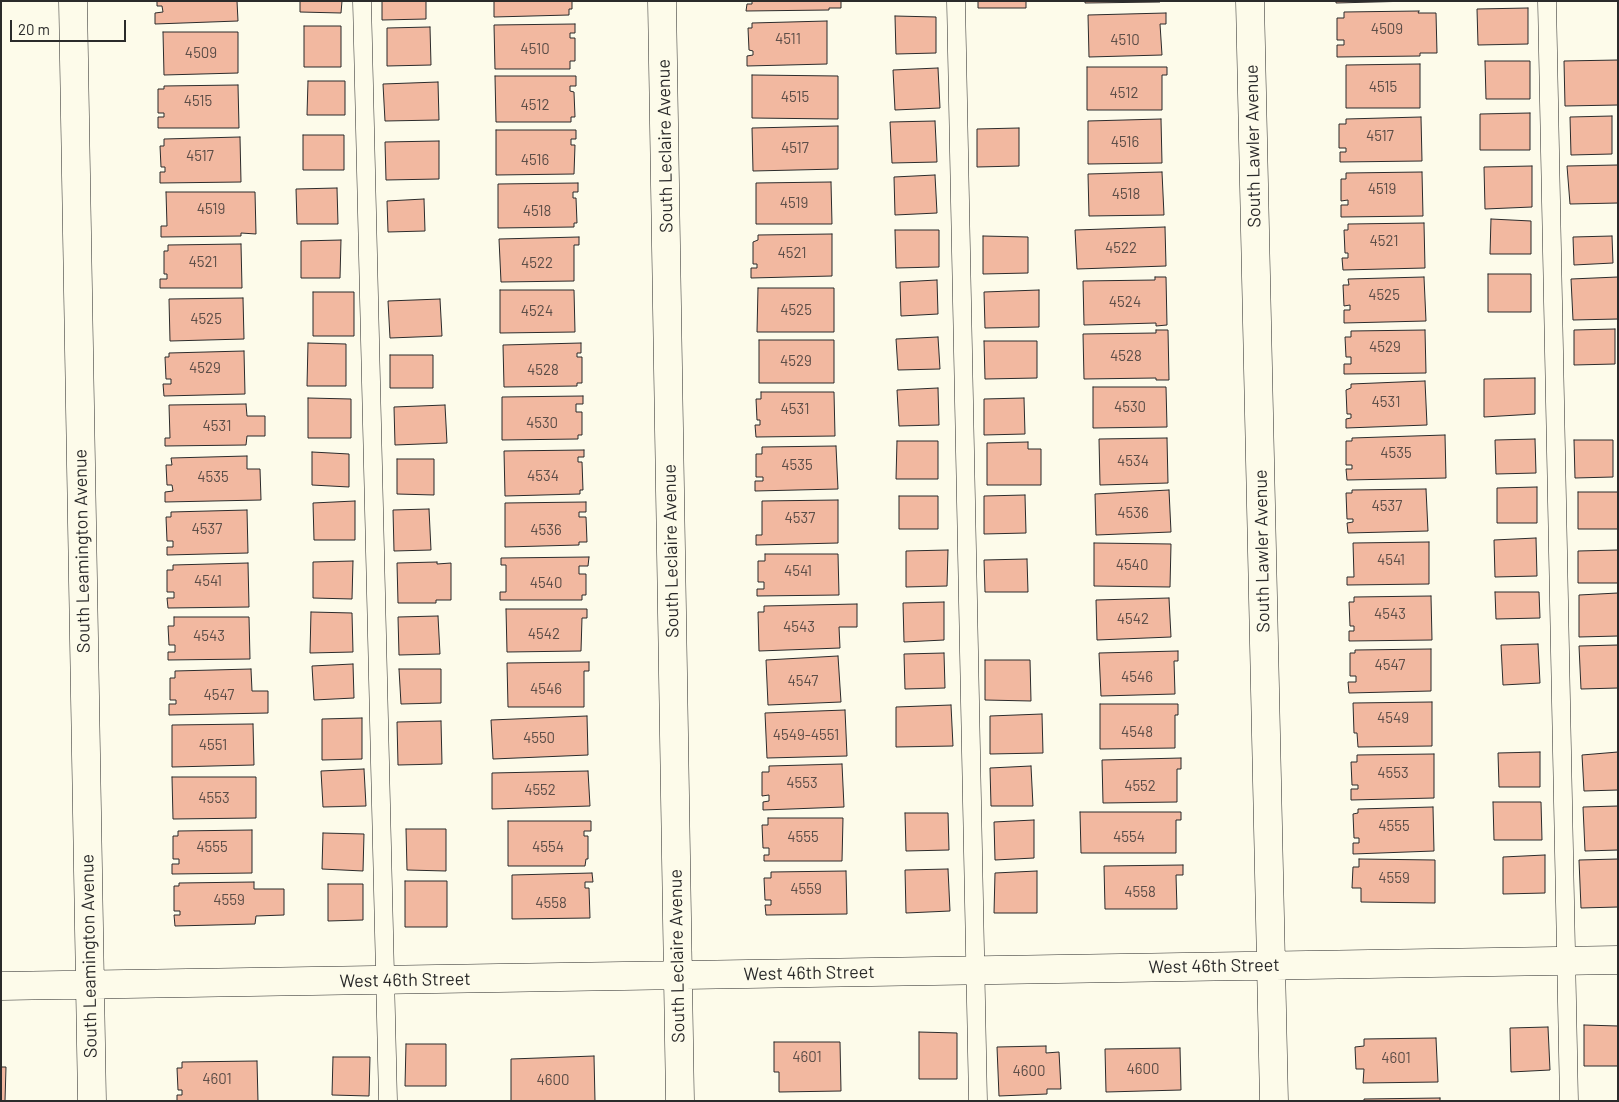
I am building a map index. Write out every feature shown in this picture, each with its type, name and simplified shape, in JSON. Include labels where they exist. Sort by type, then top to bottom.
[{"type":"street","name":"South Leamington Avenue","points":[[73,1],[92,1101]]},
{"type":"street","name":"South Leclaire Avenue","points":[[662,1],[680,1101]]},
{"type":"street","name":"South Lawler Avenue","points":[[1250,1],[1274,1101]]},
{"type":"street","name":"West 46th Street","points":[[1,986],[1618,960]]},
{"type":"lane","points":[[362,1],[388,1101]]},
{"type":"lane","points":[[956,1],[978,1101]]},
{"type":"lane","points":[[1547,1],[1569,1101]]},
{"type":"building","points":[[157,1],[237,1],[238,21],[155,24],[155,13],[163,12],[162,6],[157,6]]},
{"type":"building","points":[[300,1],[342,1],[341,13],[300,12]]},
{"type":"building","points":[[382,1],[426,1],[426,19],[382,20]]},
{"type":"building","points":[[494,1],[572,1],[572,9],[569,9],[569,15],[494,17]]},
{"type":"building","points":[[752,1],[841,1],[841,8],[829,8],[829,10],[746,11],[747,4],[752,4]]},
{"type":"building","points":[[978,1],[1026,1],[1026,8],[978,8]]},
{"type":"building","points":[[1085,1],[1160,1],[1160,2],[1085,3]]},
{"type":"building","points":[[1336,1],[1412,1],[1336,3]]},
{"type":"building","points":[[1528,8],[1528,44],[1478,45],[1477,9]]},
{"type":"building","points":[[1419,11],[1418,13],[1436,13],[1437,53],[1420,53],[1420,56],[1337,57],[1337,45],[1344,45],[1344,40],[1337,40],[1337,18],[1344,18],[1344,12]]},
{"type":"building","points":[[1166,13],[1166,24],[1160,24],[1162,55],[1089,57],[1088,15]]},
{"type":"building","points":[[895,16],[936,17],[936,53],[896,54]]},
{"type":"building","points":[[827,21],[827,64],[747,66],[747,56],[753,55],[753,51],[749,50],[748,28],[752,28],[752,23]]},
{"type":"building","points":[[575,24],[575,33],[570,33],[570,38],[575,38],[575,61],[570,61],[570,69],[495,69],[494,25]]},
{"type":"building","points":[[304,26],[341,26],[341,67],[304,67]]},
{"type":"building","points":[[430,27],[431,65],[387,66],[387,28]]},
{"type":"building","points":[[163,32],[238,32],[238,73],[164,75]]},
{"type":"building","points":[[1618,60],[1618,105],[1565,106],[1564,61]]},
{"type":"building","points":[[1485,61],[1530,61],[1530,99],[1486,99]]},
{"type":"building","points":[[1420,64],[1420,108],[1346,108],[1346,65]]},
{"type":"building","points":[[1087,67],[1167,67],[1167,75],[1162,75],[1162,110],[1087,110]]},
{"type":"building","points":[[938,68],[940,108],[895,110],[893,70]]},
{"type":"building","points":[[752,75],[838,76],[838,119],[752,118]]},
{"type":"building","points":[[495,76],[576,76],[576,86],[570,86],[570,91],[574,92],[575,117],[571,117],[571,122],[496,122]]},
{"type":"building","points":[[308,81],[345,81],[345,115],[307,115]]},
{"type":"building","points":[[438,82],[439,120],[385,121],[383,84]]},
{"type":"building","points":[[238,85],[239,128],[158,128],[158,117],[164,117],[164,113],[158,113],[158,89],[164,89],[164,86]]},
{"type":"building","points":[[1530,113],[1530,150],[1480,150],[1480,114]]},
{"type":"building","points":[[1612,116],[1612,154],[1571,155],[1570,117]]},
{"type":"building","points":[[1421,117],[1422,161],[1340,162],[1340,152],[1346,152],[1346,148],[1339,148],[1339,124],[1346,124],[1346,119]]},
{"type":"building","points":[[1161,119],[1162,163],[1088,164],[1088,121]]},
{"type":"building","points":[[935,121],[937,162],[892,163],[890,122]]},
{"type":"building","points":[[838,126],[838,169],[753,171],[752,128]]},
{"type":"building","points":[[1019,128],[1019,166],[977,167],[977,129]]},
{"type":"building","points":[[496,130],[576,130],[576,139],[571,139],[571,145],[575,145],[574,174],[496,175]]},
{"type":"building","points":[[303,135],[344,135],[344,170],[303,170]]},
{"type":"building","points":[[240,137],[241,182],[160,183],[160,172],[165,172],[165,167],[161,167],[160,146],[164,146],[164,139]]},
{"type":"building","points":[[439,141],[439,179],[386,180],[385,142]]},
{"type":"building","points":[[1618,165],[1618,203],[1570,204],[1567,166]]},
{"type":"building","points":[[1532,166],[1532,207],[1485,209],[1484,167]]},
{"type":"building","points":[[1162,172],[1164,215],[1089,216],[1088,174]]},
{"type":"building","points":[[1422,172],[1423,216],[1341,217],[1341,205],[1348,205],[1348,200],[1341,201],[1341,179],[1346,179],[1346,173]]},
{"type":"building","points":[[935,175],[937,213],[895,215],[894,177]]},
{"type":"building","points":[[831,182],[832,224],[756,224],[756,183]]},
{"type":"building","points":[[578,183],[578,192],[573,192],[573,198],[576,198],[577,223],[574,223],[574,227],[498,228],[498,184]]},
{"type":"building","points":[[337,188],[338,224],[297,224],[296,189]]},
{"type":"building","points":[[166,192],[255,192],[256,234],[241,233],[241,236],[161,237],[161,226],[167,226]]},
{"type":"building","points":[[424,199],[425,231],[388,232],[387,201]]},
{"type":"building","points":[[1491,219],[1531,221],[1531,254],[1490,254]]},
{"type":"building","points":[[1424,223],[1425,268],[1343,270],[1342,258],[1348,258],[1348,253],[1345,253],[1344,230],[1348,230],[1348,224]]},
{"type":"building","points":[[1165,227],[1166,266],[1077,269],[1075,230]]},
{"type":"building","points":[[895,230],[939,230],[939,267],[896,268]]},
{"type":"building","points":[[832,234],[832,276],[751,278],[751,268],[757,268],[757,264],[753,264],[753,242],[758,240],[758,235]]},
{"type":"building","points":[[983,236],[1028,237],[1028,273],[983,274]]},
{"type":"building","points":[[1612,236],[1613,263],[1574,265],[1573,237]]},
{"type":"building","points":[[579,237],[579,245],[574,245],[574,281],[501,282],[499,239]]},
{"type":"building","points":[[341,240],[340,278],[301,278],[301,241]]},
{"type":"building","points":[[241,244],[242,288],[160,288],[160,279],[167,279],[167,274],[164,274],[164,251],[168,251],[168,245]]},
{"type":"building","points":[[1488,274],[1531,274],[1531,312],[1488,312]]},
{"type":"building","points":[[1155,277],[1166,277],[1167,325],[1156,326],[1156,323],[1084,325],[1083,281],[1155,280]]},
{"type":"building","points":[[1424,277],[1426,321],[1344,323],[1344,310],[1350,310],[1350,305],[1344,306],[1343,285],[1349,285],[1348,279]]},
{"type":"building","points":[[1618,277],[1618,319],[1573,320],[1571,279]]},
{"type":"building","points":[[937,280],[938,314],[901,316],[900,282]]},
{"type":"building","points":[[758,288],[834,288],[834,332],[757,332]]},
{"type":"building","points":[[500,290],[574,290],[575,332],[500,333]]},
{"type":"building","points":[[1039,290],[1039,327],[985,328],[984,292]]},
{"type":"building","points":[[313,292],[354,292],[354,336],[313,336]]},
{"type":"building","points":[[243,298],[244,339],[170,341],[169,299]]},
{"type":"building","points":[[440,299],[442,336],[390,338],[388,301]]},
{"type":"building","points":[[1615,329],[1615,364],[1574,365],[1574,330]]},
{"type":"building","points":[[1156,330],[1168,330],[1169,380],[1156,380],[1156,378],[1084,379],[1083,334],[1156,333]]},
{"type":"building","points":[[1425,330],[1426,373],[1344,374],[1344,364],[1351,364],[1351,357],[1346,357],[1345,337],[1351,337],[1351,331]]},
{"type":"building","points":[[938,337],[940,369],[898,370],[896,339]]},
{"type":"building","points":[[759,340],[834,340],[834,383],[759,383]]},
{"type":"building","points":[[984,341],[1037,341],[1037,378],[985,379]]},
{"type":"building","points":[[308,343],[346,344],[346,386],[307,386]]},
{"type":"building","points":[[581,343],[581,353],[577,353],[577,357],[582,357],[582,383],[577,383],[577,386],[504,387],[503,345]]},
{"type":"building","points":[[244,351],[245,394],[164,396],[163,384],[171,384],[171,379],[166,379],[165,357],[169,357],[169,353]]},
{"type":"building","points":[[390,355],[433,355],[433,388],[390,388]]},
{"type":"building","points":[[1535,378],[1535,414],[1484,417],[1484,379]]},
{"type":"building","points":[[1425,381],[1427,425],[1346,428],[1346,419],[1351,418],[1351,414],[1347,414],[1346,390],[1351,388],[1351,384]]},
{"type":"building","points":[[1093,387],[1166,387],[1167,427],[1093,428]]},
{"type":"building","points":[[938,388],[939,425],[899,426],[897,390]]},
{"type":"building","points":[[761,392],[834,392],[835,436],[756,437],[755,425],[760,425],[760,420],[757,420],[756,399],[761,399]]},
{"type":"building","points":[[583,396],[583,404],[576,404],[576,412],[582,412],[582,435],[578,435],[578,439],[502,440],[502,397]]},
{"type":"building","points":[[308,398],[351,399],[351,438],[308,438]]},
{"type":"building","points":[[1024,398],[1025,434],[984,435],[984,399]]},
{"type":"building","points":[[246,404],[247,416],[265,416],[265,436],[247,436],[246,445],[165,446],[165,438],[170,438],[169,405]]},
{"type":"building","points":[[445,405],[447,443],[395,445],[394,407]]},
{"type":"building","points":[[1445,435],[1446,478],[1347,480],[1346,469],[1352,469],[1352,465],[1346,465],[1346,441],[1352,441],[1352,438]]},
{"type":"building","points":[[1167,438],[1168,483],[1100,485],[1099,439]]},
{"type":"building","points":[[1535,439],[1536,473],[1496,474],[1495,440]]},
{"type":"building","points":[[1574,440],[1613,440],[1613,477],[1575,478]]},
{"type":"building","points":[[897,441],[938,441],[938,479],[896,479]]},
{"type":"building","points":[[1028,442],[1028,449],[1041,449],[1041,485],[987,485],[987,443]]},
{"type":"building","points":[[836,446],[838,489],[755,491],[755,481],[763,481],[763,477],[756,477],[756,454],[762,454],[762,447]]},
{"type":"building","points":[[584,450],[584,457],[578,457],[578,462],[582,462],[583,490],[580,490],[580,494],[505,496],[504,451]]},
{"type":"building","points":[[312,452],[349,454],[349,487],[312,485]]},
{"type":"building","points":[[247,456],[247,469],[260,469],[261,500],[165,502],[165,492],[173,491],[172,485],[167,485],[166,465],[172,465],[171,458]]},
{"type":"building","points":[[397,459],[434,459],[434,495],[397,494]]},
{"type":"building","points":[[1537,487],[1537,523],[1497,523],[1497,488]]},
{"type":"building","points":[[1426,489],[1428,531],[1348,533],[1347,523],[1353,522],[1353,519],[1347,519],[1346,493],[1352,493],[1352,490]]},
{"type":"building","points":[[1169,490],[1171,532],[1096,535],[1095,494]]},
{"type":"building","points":[[1578,492],[1618,492],[1618,529],[1578,529]]},
{"type":"building","points":[[1025,495],[1026,533],[984,534],[984,496]]},
{"type":"building","points":[[899,496],[938,496],[938,529],[899,529]]},
{"type":"building","points":[[838,500],[838,543],[756,545],[756,535],[762,535],[762,501]]},
{"type":"building","points":[[355,501],[355,540],[314,540],[313,503]]},
{"type":"building","points":[[586,502],[586,512],[579,512],[579,517],[586,517],[587,542],[579,542],[579,545],[505,547],[505,503]]},
{"type":"building","points":[[429,509],[431,550],[394,551],[393,510]]},
{"type":"building","points":[[247,510],[248,553],[167,555],[167,547],[173,547],[173,541],[167,541],[166,517],[171,517],[171,512]]},
{"type":"building","points":[[1536,538],[1537,576],[1495,577],[1494,540]]},
{"type":"building","points":[[1429,542],[1429,584],[1347,585],[1347,577],[1354,577],[1353,543]]},
{"type":"building","points":[[1094,543],[1171,544],[1170,587],[1094,586]]},
{"type":"building","points":[[948,550],[947,586],[906,587],[906,551]]},
{"type":"building","points":[[1618,550],[1618,583],[1578,583],[1578,551]]},
{"type":"building","points":[[765,554],[838,554],[839,595],[757,596],[757,589],[764,589],[764,582],[758,582],[758,561],[765,561]]},
{"type":"building","points":[[589,557],[588,566],[579,566],[579,574],[586,574],[586,595],[582,595],[582,600],[500,600],[500,592],[506,592],[506,565],[501,565],[501,558]]},
{"type":"building","points":[[1027,559],[1028,592],[985,592],[984,560]]},
{"type":"building","points":[[353,561],[352,599],[313,598],[313,562]]},
{"type":"building","points":[[437,562],[437,564],[451,563],[451,600],[436,600],[436,603],[398,603],[397,563]]},
{"type":"building","points":[[248,563],[249,607],[168,608],[167,598],[174,598],[174,592],[167,592],[167,570],[173,570],[173,565]]},
{"type":"building","points":[[1495,592],[1539,592],[1540,618],[1496,619]]},
{"type":"building","points":[[1618,593],[1618,636],[1579,637],[1579,595]]},
{"type":"building","points":[[1431,596],[1432,640],[1349,641],[1349,631],[1354,631],[1354,626],[1350,626],[1349,602],[1354,602],[1354,597]]},
{"type":"building","points":[[1169,598],[1171,637],[1097,640],[1096,600]]},
{"type":"building","points":[[944,602],[944,640],[904,642],[903,603]]},
{"type":"building","points":[[857,604],[857,627],[839,627],[840,648],[759,651],[758,612],[764,612],[764,606]]},
{"type":"building","points":[[506,609],[587,609],[587,618],[582,618],[581,651],[507,652]]},
{"type":"building","points":[[311,612],[352,613],[353,652],[310,653]]},
{"type":"building","points":[[438,616],[440,654],[399,655],[398,617]]},
{"type":"building","points":[[174,617],[249,617],[250,659],[168,660],[168,652],[175,652],[175,645],[169,645],[168,626],[174,626]]},
{"type":"building","points":[[1538,644],[1540,683],[1503,685],[1501,645]]},
{"type":"building","points":[[1618,645],[1618,688],[1581,689],[1579,646]]},
{"type":"building","points":[[1431,649],[1431,691],[1349,693],[1348,682],[1356,682],[1356,676],[1350,676],[1350,653],[1355,653],[1355,650]]},
{"type":"building","points":[[1178,651],[1178,661],[1174,661],[1175,694],[1101,696],[1099,653]]},
{"type":"building","points":[[944,653],[945,688],[905,689],[904,654]]},
{"type":"building","points":[[838,656],[841,702],[768,705],[766,660]]},
{"type":"building","points":[[985,660],[1030,660],[1031,701],[985,700]]},
{"type":"building","points":[[589,662],[589,671],[584,671],[584,707],[508,707],[507,663]]},
{"type":"building","points":[[353,664],[354,698],[314,700],[312,666]]},
{"type":"building","points":[[251,669],[252,691],[268,691],[268,713],[169,715],[169,704],[176,704],[176,700],[170,700],[170,678],[175,678],[175,671]]},
{"type":"building","points":[[399,669],[441,669],[441,703],[401,704]]},
{"type":"building","points":[[1432,702],[1432,746],[1358,747],[1357,733],[1354,733],[1353,703]]},
{"type":"building","points":[[1100,704],[1178,704],[1178,715],[1175,715],[1175,748],[1100,749]]},
{"type":"building","points":[[951,705],[953,746],[896,747],[896,707]]},
{"type":"building","points":[[845,710],[847,756],[767,758],[765,713]]},
{"type":"building","points":[[1042,714],[1043,753],[990,754],[990,716]]},
{"type":"building","points":[[587,716],[588,755],[493,759],[491,720]]},
{"type":"building","points":[[362,718],[362,759],[322,760],[322,719]]},
{"type":"building","points":[[441,721],[442,764],[398,765],[397,722]]},
{"type":"building","points":[[253,724],[254,765],[172,767],[172,725]]},
{"type":"building","points":[[1540,752],[1540,787],[1499,787],[1498,753]]},
{"type":"building","points":[[1618,752],[1618,790],[1584,791],[1582,755]]},
{"type":"building","points":[[1434,754],[1434,798],[1351,800],[1351,789],[1358,789],[1358,785],[1352,785],[1351,762],[1357,762],[1357,755]]},
{"type":"building","points":[[1181,758],[1181,769],[1177,769],[1177,802],[1103,803],[1102,760]]},
{"type":"building","points":[[842,764],[844,807],[763,810],[763,802],[769,801],[769,795],[762,796],[762,772],[769,772],[769,766]]},
{"type":"building","points":[[1031,766],[1033,806],[991,806],[990,768]]},
{"type":"building","points":[[364,769],[366,806],[323,807],[321,771]]},
{"type":"building","points":[[588,771],[590,806],[492,809],[492,773]]},
{"type":"building","points":[[172,777],[256,777],[256,818],[173,819]]},
{"type":"building","points":[[1493,802],[1541,802],[1542,840],[1494,840]]},
{"type":"building","points":[[1618,806],[1618,850],[1585,851],[1583,807]]},
{"type":"building","points":[[1433,807],[1434,851],[1353,854],[1353,843],[1359,843],[1359,838],[1354,838],[1353,814],[1358,813],[1358,809]]},
{"type":"building","points":[[1080,812],[1181,812],[1181,820],[1176,820],[1176,853],[1081,853]]},
{"type":"building","points":[[905,813],[948,813],[949,850],[906,851]]},
{"type":"building","points":[[768,818],[843,818],[842,861],[764,861],[764,855],[769,855],[769,848],[763,848],[762,825],[768,825]]},
{"type":"building","points":[[1034,820],[1034,858],[995,860],[994,822]]},
{"type":"building","points":[[508,821],[591,821],[591,831],[584,831],[584,836],[588,836],[588,859],[586,859],[585,866],[508,866]]},
{"type":"building","points":[[406,829],[446,829],[446,871],[407,870]]},
{"type":"building","points":[[252,830],[252,873],[172,874],[172,864],[179,864],[179,859],[173,859],[173,836],[178,836],[178,831]]},
{"type":"building","points":[[323,833],[364,834],[363,871],[322,869]]},
{"type":"building","points":[[1545,855],[1545,893],[1503,894],[1503,857]]},
{"type":"building","points":[[1359,859],[1435,860],[1435,903],[1361,902],[1361,888],[1352,888],[1353,867],[1359,867]]},
{"type":"building","points":[[1618,859],[1618,907],[1581,908],[1579,860]]},
{"type":"building","points":[[1183,865],[1183,875],[1176,875],[1177,909],[1105,909],[1104,866]]},
{"type":"building","points":[[948,869],[950,911],[906,913],[905,870]]},
{"type":"building","points":[[846,871],[847,914],[766,915],[765,905],[771,905],[771,900],[765,900],[764,878],[771,878],[771,872]]},
{"type":"building","points":[[1037,871],[1037,913],[994,913],[995,873]]},
{"type":"building","points":[[592,873],[593,882],[585,882],[585,888],[589,888],[590,918],[512,919],[512,875]]},
{"type":"building","points":[[405,881],[447,881],[447,927],[405,927]]},
{"type":"building","points":[[254,882],[254,889],[284,889],[284,915],[256,916],[255,924],[175,926],[174,915],[180,915],[180,911],[174,911],[174,886],[179,886],[179,883]]},
{"type":"building","points":[[328,884],[363,884],[363,920],[328,921]]},
{"type":"building","points":[[1584,1025],[1618,1026],[1618,1066],[1584,1066]]},
{"type":"building","points":[[1548,1027],[1550,1070],[1511,1072],[1510,1028]]},
{"type":"building","points":[[919,1032],[957,1033],[957,1079],[919,1079]]},
{"type":"building","points":[[1436,1038],[1438,1082],[1363,1083],[1364,1069],[1356,1069],[1355,1047],[1364,1046],[1364,1039]]},
{"type":"building","points":[[774,1042],[840,1042],[841,1091],[779,1092],[779,1072],[774,1072]]},
{"type":"building","points":[[406,1044],[446,1044],[446,1086],[405,1086]]},
{"type":"building","points":[[1046,1046],[1046,1053],[1059,1052],[1061,1089],[1047,1089],[1047,1094],[999,1096],[997,1047]]},
{"type":"building","points":[[1180,1048],[1181,1090],[1106,1092],[1105,1049]]},
{"type":"building","points":[[594,1056],[595,1101],[511,1101],[511,1059]]},
{"type":"building","points":[[333,1057],[370,1057],[369,1096],[332,1095]]},
{"type":"building","points":[[257,1061],[258,1101],[177,1101],[177,1095],[182,1095],[182,1090],[178,1090],[177,1068],[182,1068],[182,1062]]},
{"type":"building","points":[[1,1067],[6,1067],[5,1101],[1,1101]]},
{"type":"building","points":[[1440,1098],[1440,1101],[1364,1101],[1364,1099]]}]
